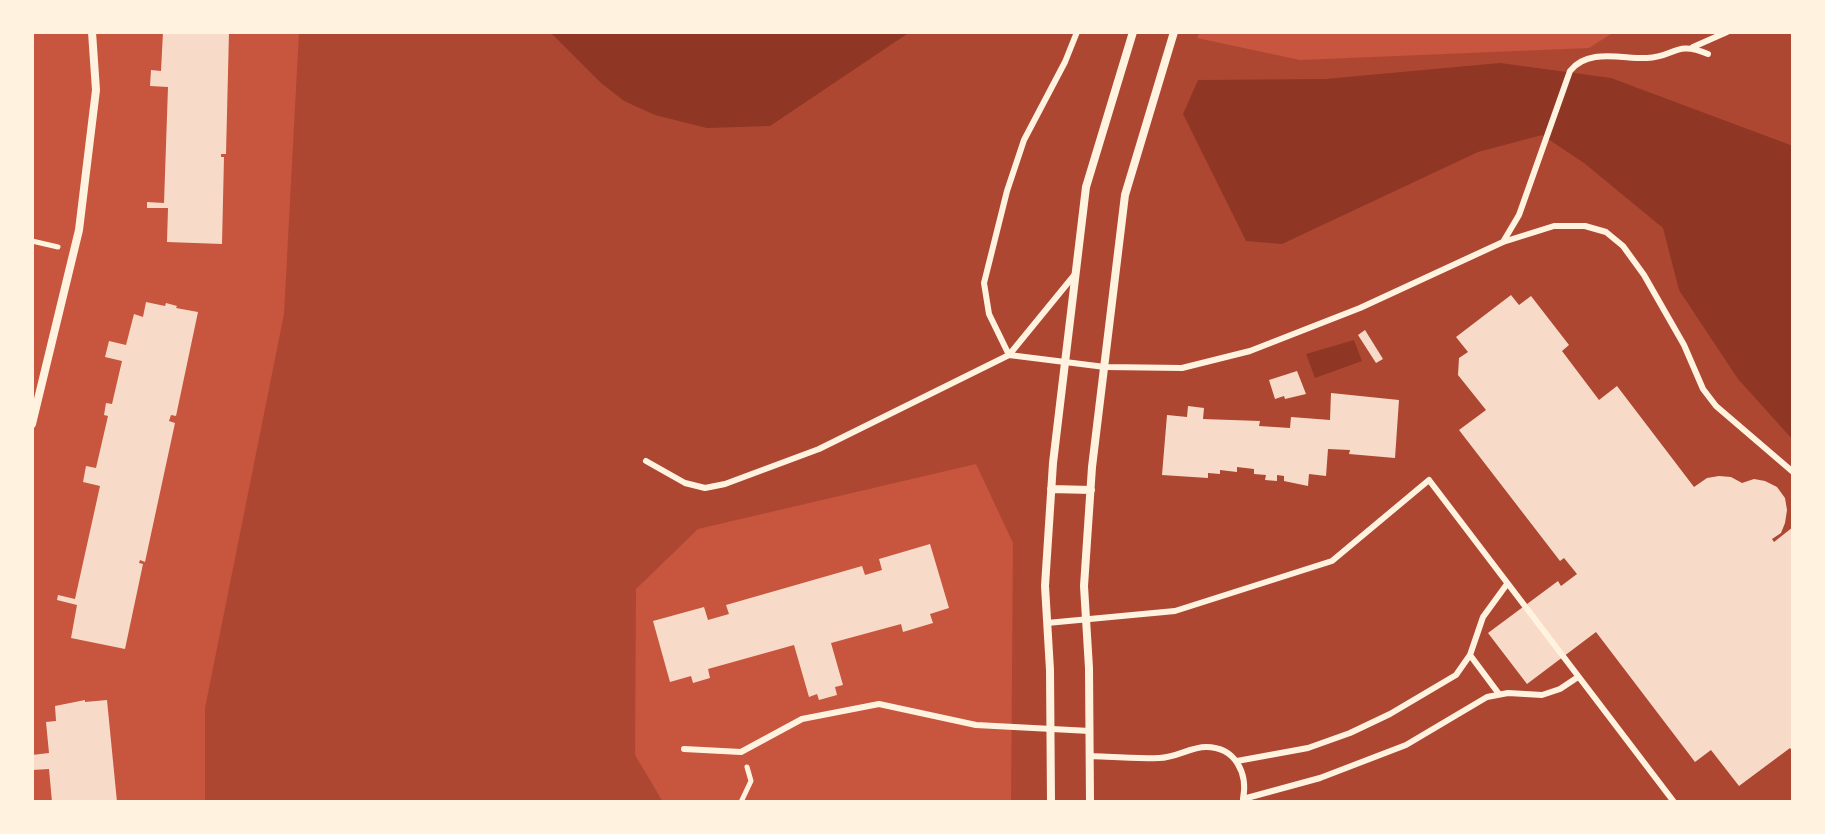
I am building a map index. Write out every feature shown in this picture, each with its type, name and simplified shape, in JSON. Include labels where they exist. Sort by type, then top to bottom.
[{"type":"street","points":[[32,424],[79,230],[96,90],[92,32]]},
{"type":"street","points":[[1051,802],[1045,586],[1051,489],[1086,187],[1133,32]]},
{"type":"street","points":[[1090,802],[1084,586],[1091,490],[1125,195],[1174,32]]},
{"type":"street","points":[[1051,489],[1091,490]]},
{"type":"lane","points":[[1009,355],[989,314],[984,283],[1007,191],[1024,140],[1065,62],[1077,32]]},
{"type":"lane","points":[[1503,242],[1519,215],[1570,71],[1584,59],[1628,56],[1649,59],[1683,47],[1692,47],[1727,32]]},
{"type":"lane","points":[[1692,47],[1708,54]]},
{"type":"lane","points":[[1009,355],[1105,367],[1182,368],[1250,351],[1360,308],[1503,242],[1554,226],[1585,226],[1606,232],[1623,246],[1644,275],[1684,345],[1703,389],[1716,406],[1793,472]]},
{"type":"lane","points":[[646,461],[685,483],[705,488],[725,484],[819,449],[1009,355],[1077,272]]},
{"type":"lane","points":[[1047,623],[1175,611],[1332,561],[1429,480],[1674,802]]},
{"type":"lane","points":[[1237,761],[1308,748],[1350,733],[1390,714],[1456,675],[1470,655],[1483,617],[1507,584]]},
{"type":"lane","points":[[1470,655],[1499,694]]},
{"type":"lane","points":[[1091,756],[1160,758],[1180,756],[1205,747],[1217,748],[1237,761],[1243,773],[1245,786],[1242,800],[1320,778],[1406,745],[1487,697],[1499,694],[1542,695],[1560,689],[1578,677]]},
{"type":"lane","points":[[684,749],[741,752],[802,719],[879,704],[976,725],[1090,731]]},
{"type":"path","points":[[32,241],[56,246],[73,254]]},
{"type":"path","points":[[741,752],[751,781],[741,802]]},
{"type":"shaded area","points":[[299,32],[1200,32],[1197,38],[1300,60],[1589,48],[1614,32],[1793,32],[1793,802],[1011,802],[1013,543],[976,464],[698,529],[636,589],[635,755],[663,802],[205,802],[205,708],[284,314]]},
{"type":"shaded area","points":[[550,32],[910,32],[770,126],[707,128],[655,115],[624,101],[601,83]]},
{"type":"shaded area","points":[[1500,63],[1611,78],[1793,146],[1793,440],[1738,379],[1679,290],[1663,228],[1584,163],[1542,135],[1478,152],[1282,244],[1246,241],[1183,114],[1198,80],[1325,79]]},
{"type":"shaded area","points":[[1354,340],[1362,361],[1315,378],[1306,354]]},
{"type":"building","points":[[163,32],[229,32],[226,154],[221,154],[224,157],[222,244],[167,242],[168,208],[147,208],[147,202],[164,203],[168,87],[150,86],[151,70],[161,71]]},
{"type":"building","points":[[1511,295],[1519,305],[1531,296],[1569,345],[1562,351],[1599,400],[1617,386],[1694,487],[1707,478],[1719,476],[1731,477],[1742,483],[1754,479],[1777,487],[1785,498],[1785,523],[1781,533],[1772,539],[1774,542],[1793,527],[1793,752],[1790,748],[1739,786],[1711,750],[1695,762],[1596,632],[1527,684],[1488,633],[1558,581],[1561,586],[1577,574],[1564,558],[1560,561],[1459,430],[1486,410],[1458,375],[1459,358],[1468,352],[1456,337]]},
{"type":"building","points":[[146,302],[165,306],[166,303],[198,312],[176,416],[171,415],[169,421],[175,423],[145,562],[140,560],[139,563],[143,564],[125,649],[71,638],[77,605],[57,600],[58,595],[75,599],[100,486],[83,482],[86,466],[96,468],[108,416],[104,415],[106,403],[112,404],[122,361],[105,357],[109,341],[126,345],[134,314],[143,317]]},
{"type":"building","points":[[1365,330],[1383,359],[1376,363],[1358,335]]},
{"type":"building","points":[[1297,371],[1306,394],[1275,399],[1269,380]]},
{"type":"building","points":[[1331,393],[1399,400],[1395,458],[1328,449],[1326,476],[1309,474],[1308,486],[1284,481],[1284,476],[1277,475],[1277,481],[1265,480],[1266,475],[1254,474],[1254,469],[1237,467],[1237,472],[1220,470],[1220,474],[1208,473],[1208,478],[1162,475],[1167,415],[1187,417],[1188,406],[1204,408],[1203,419],[1260,421],[1259,426],[1290,428],[1291,417],[1330,420]]},
{"type":"building","points":[[930,544],[949,608],[930,614],[933,623],[903,632],[901,624],[831,643],[843,685],[835,687],[837,695],[819,700],[817,694],[809,697],[794,645],[708,669],[710,678],[693,683],[691,676],[670,682],[653,621],[704,607],[708,620],[729,614],[726,605],[862,566],[865,575],[882,570],[879,559]]},
{"type":"building","points":[[85,700],[107,700],[117,802],[52,802],[49,769],[32,770],[32,755],[49,753],[46,722],[56,721],[55,706]]}]
